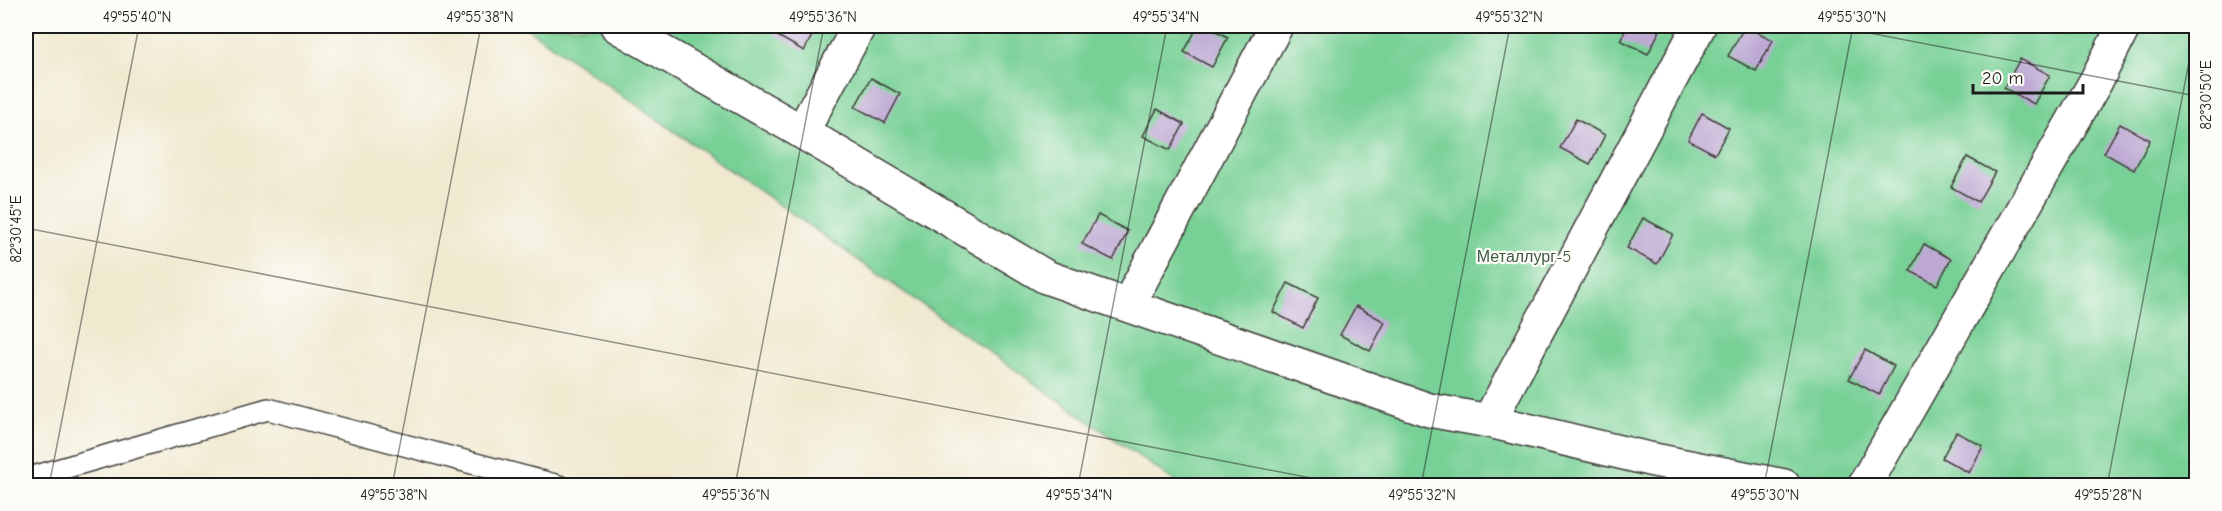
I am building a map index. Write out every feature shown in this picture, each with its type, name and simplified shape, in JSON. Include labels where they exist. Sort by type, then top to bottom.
[{"type":"street","points":[[617,26],[802,132],[1046,277],[1429,410],[1489,421],[1649,459],[1784,486]]},
{"type":"street","points":[[802,132],[859,26]]},
{"type":"street","points":[[1128,305],[1276,26]]},
{"type":"street","points":[[1489,421],[1699,26]]},
{"type":"street","points":[[1864,486],[2090,91],[2124,26]]},
{"type":"lane","points":[[26,479],[268,409],[559,486]]},
{"type":"green space","name":"Металлург-5","points":[[524,26],[2196,26],[2196,485],[1180,485]]},
{"type":"building","points":[[778,26],[817,26],[804,51],[774,34]]},
{"type":"building","points":[[1198,26],[1207,26],[1228,37],[1212,67],[1184,52]]},
{"type":"building","points":[[1628,26],[1661,28],[1648,54],[1620,40]]},
{"type":"building","points":[[1745,26],[1773,40],[1756,71],[1728,56]]},
{"type":"building","points":[[2020,59],[2050,75],[2034,104],[2004,88]]},
{"type":"building","points":[[871,78],[900,94],[885,123],[855,107]]},
{"type":"building","points":[[1157,109],[1184,124],[1170,150],[1143,136]]},
{"type":"building","points":[[1702,113],[1729,128],[1715,154],[1688,140]]},
{"type":"building","points":[[1576,119],[1605,135],[1590,164],[1560,148]]},
{"type":"building","points":[[2120,124],[2150,140],[2134,170],[2104,153]]},
{"type":"building","points":[[1967,157],[1995,172],[1978,202],[1951,187]]},
{"type":"building","points":[[1098,215],[1128,231],[1113,260],[1082,244]]},
{"type":"building","points":[[1643,218],[1673,234],[1657,264],[1627,248]]},
{"type":"building","points":[[1924,244],[1951,259],[1937,285],[1910,271]]},
{"type":"building","points":[[1288,283],[1318,298],[1303,328],[1273,312]]},
{"type":"building","points":[[1356,306],[1385,322],[1370,351],[1340,335]]},
{"type":"building","points":[[1865,350],[1894,366],[1879,395],[1849,379]]},
{"type":"building","points":[[1956,432],[1983,446],[1969,473],[1942,458]]}]
